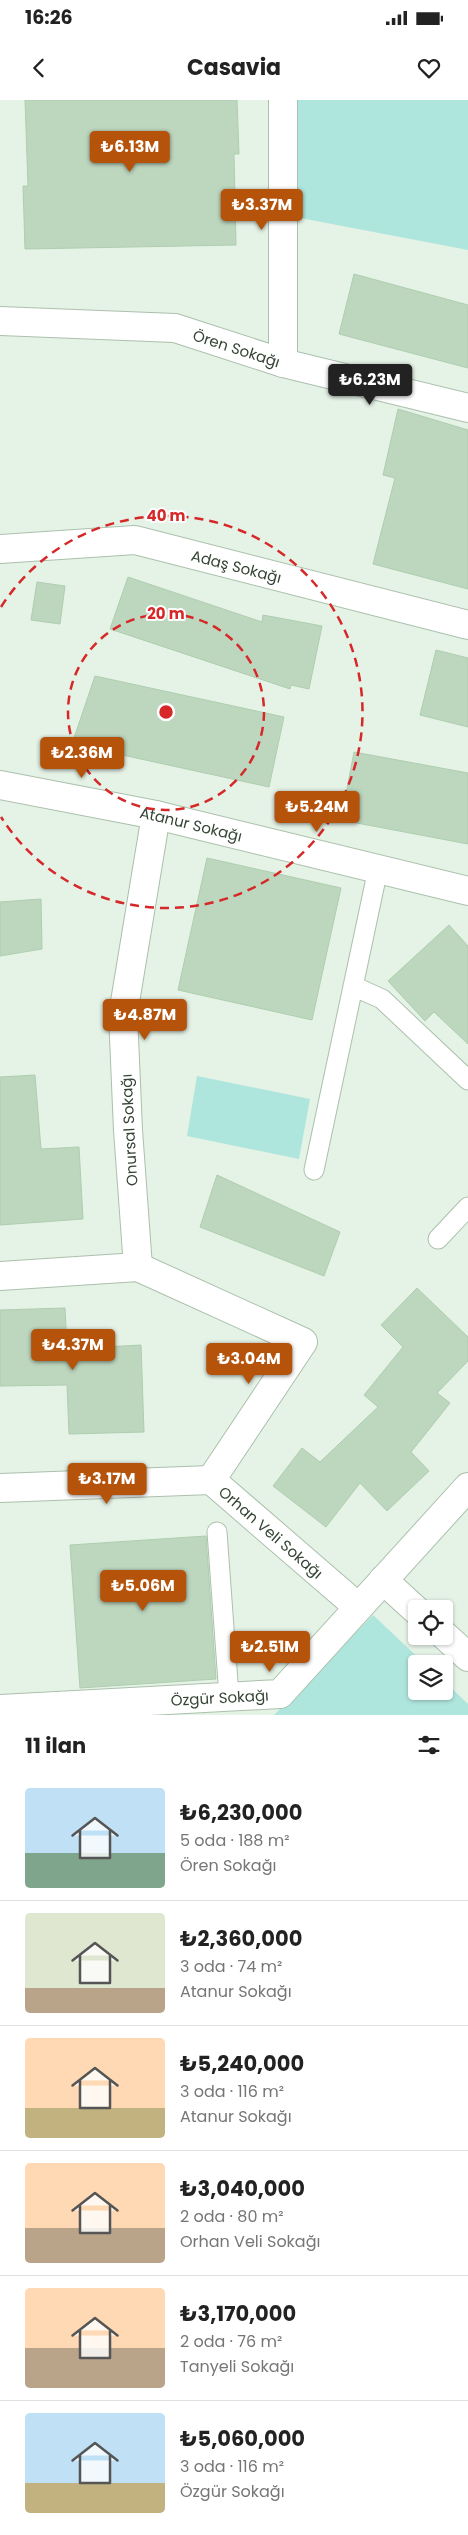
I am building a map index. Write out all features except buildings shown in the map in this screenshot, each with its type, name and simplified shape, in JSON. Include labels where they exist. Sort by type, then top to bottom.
[{"type":"street","points":[[283,100],[283,362]]},
{"type":"street","name":"Ören Sokağı","points":[[0,321],[175,328],[283,362],[468,408]]},
{"type":"street","name":"Adaş Sokağı","points":[[0,549],[135,540],[468,625]]},
{"type":"street","name":"Atanur Sokağı","points":[[0,785],[156,815],[468,891]]},
{"type":"street","name":"Onursal Sokağı","points":[[138,1266],[128,1130],[123,1014],[156,815]]},
{"type":"street","name":"Orhan Veli Sokağı","points":[[0,1276],[138,1266],[303,1342],[211,1480],[358,1607]]},
{"type":"street","points":[[0,1488],[211,1480]]},
{"type":"street","name":"Özgür Sokağı","points":[[0,1709],[280,1694],[468,1487]]},
{"type":"street","points":[[383,1580],[408,1603]]},
{"type":"street","points":[[453,1643],[468,1657]]},
{"type":"lane","points":[[314,1170],[378,869]]},
{"type":"lane","points":[[353,986],[382,999],[468,1080]]},
{"type":"lane","points":[[438,1239],[468,1206]]},
{"type":"lane","points":[[217,1532],[229,1696]]},
{"type":"shaded area","points":[[292,100],[468,100],[468,250],[295,217]]},
{"type":"shaded area","points":[[197,1076],[310,1099],[299,1159],[187,1136]]},
{"type":"shaded area","points":[[373,1615],[415,1655],[408,1655],[408,1700],[453,1700],[453,1690],[468,1704],[468,1715],[274,1715]]}]
